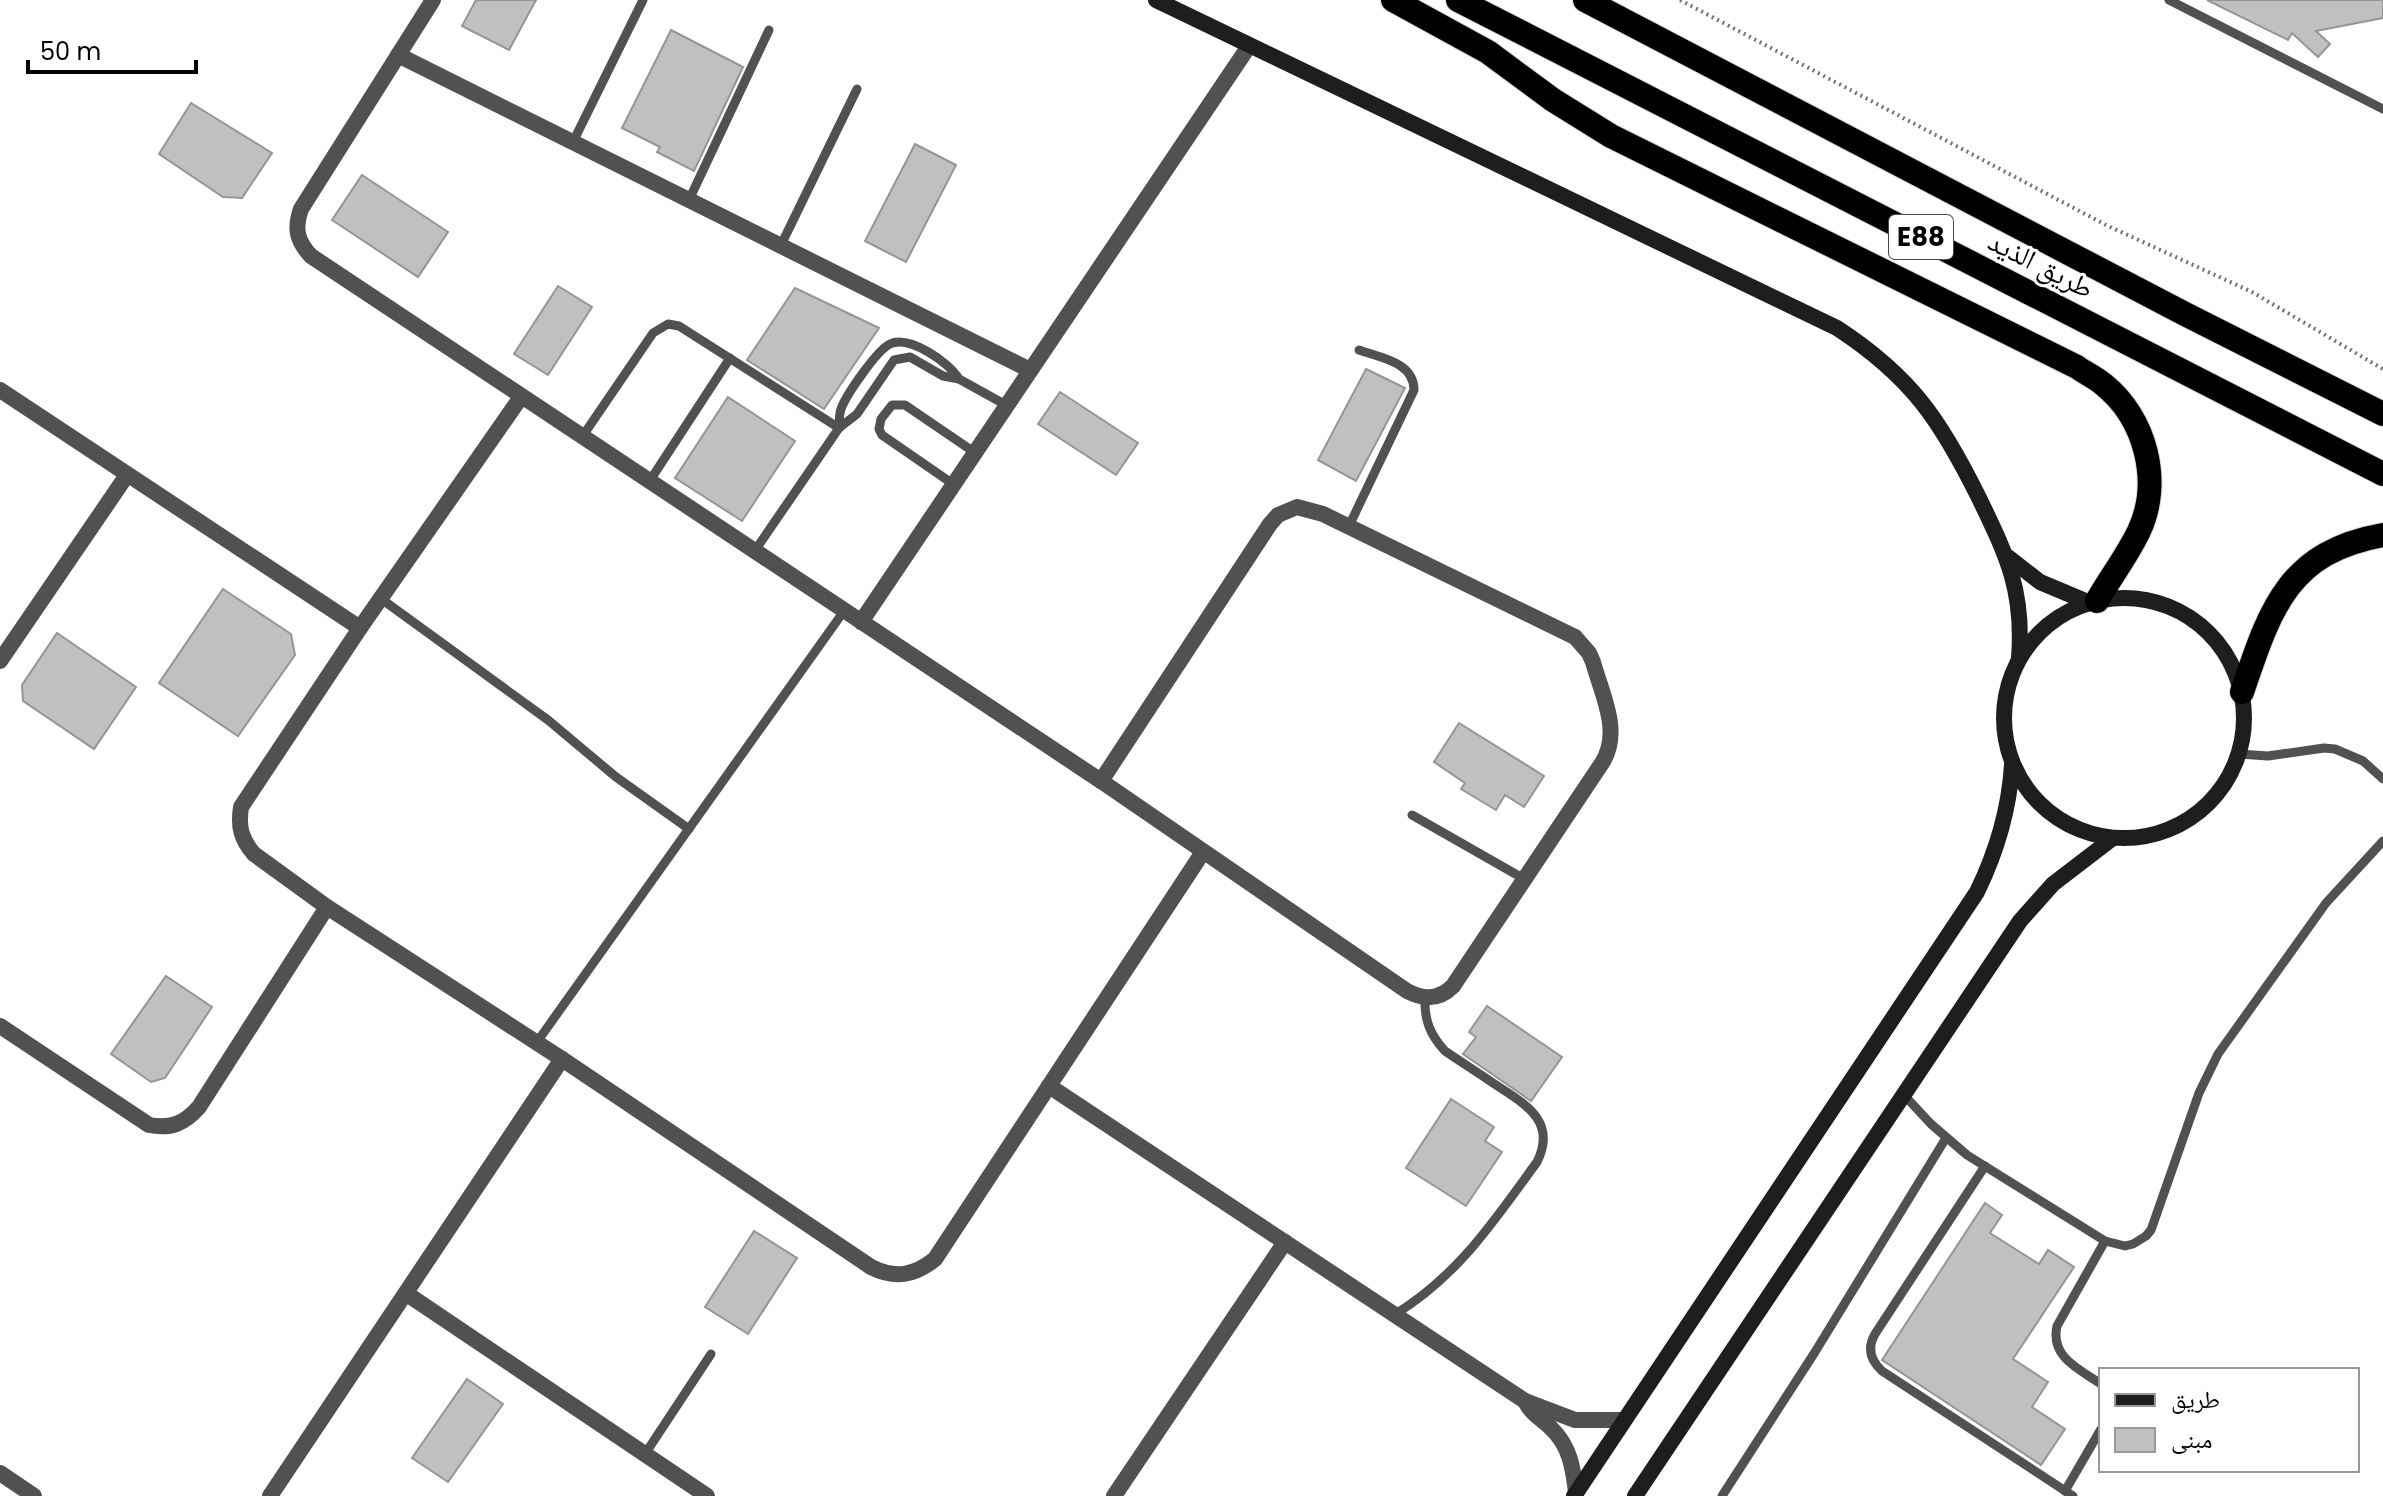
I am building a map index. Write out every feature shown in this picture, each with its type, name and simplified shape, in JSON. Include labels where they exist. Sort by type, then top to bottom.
[{"type":"highway","points":[[1393,0],[1478,46],[1553,100],[1611,136],[2077,367],[2104,384],[2126,408],[2141,436],[2149,467],[2148,499],[2140,530],[2093,602]]},
{"type":"highway","name":"طريق الذيد","points":[[1458,0],[2383,474]]},
{"type":"highway","name":"طريق الذيد","points":[[1585,0],[2185,314],[2383,414]]},
{"type":"highway","points":[[2242,692],[2267,620],[2291,583],[2332,551],[2383,535]]},
{"type":"street","points":[[433,0],[301,209],[297,235],[311,256],[1101,781],[1407,991],[1425,998],[1445,994],[1453,986],[1608,755],[1612,727],[1589,653],[1575,637],[1349,526],[1312,509],[1297,507],[1278,515],[1101,781]]},
{"type":"street","points":[[1156,0],[1837,328],[1869,349],[1916,393],[1946,434],[2007,556],[2019,606],[2019,658]]},
{"type":"street","points":[[861,622],[1249,46]]},
{"type":"street","points":[[398,55],[1030,370]]},
{"type":"street","points":[[0,390],[360,628]]},
{"type":"street","points":[[521,397],[380,598],[247,796],[239,820],[240,833],[254,854],[327,907],[537,1042],[871,1267],[897,1275],[911,1274],[935,1259],[1203,852]]},
{"type":"street","points":[[0,661],[127,475]]},
{"type":"street","points":[[2007,556],[2040,582],[2093,602]]},
{"type":"street","points":[[2134,598],[2188,616],[2217,641],[2232,665],[2242,692],[2244,723],[2239,754],[2223,786],[2212,801],[2183,823],[2149,836],[2113,838],[2086,832],[2060,821],[2032,797],[2012,765],[2006,748],[2003,711],[2011,675],[2019,658],[2042,630],[2073,609],[2093,602],[2134,598]]},
{"type":"street","points":[[1575,1494],[1977,892],[1998,843],[2010,792],[2012,765]]},
{"type":"street","points":[[1635,1496],[2020,921],[2053,884],[2113,838]]},
{"type":"street","points":[[0,1026],[149,1125],[163,1128],[177,1125],[199,1107],[327,907]]},
{"type":"street","points":[[270,1496],[562,1059]]},
{"type":"street","points":[[1049,1086],[1525,1401],[1575,1420],[1624,1420]]},
{"type":"street","points":[[1114,1496],[1285,1242]]},
{"type":"street","points":[[407,1294],[707,1496]]},
{"type":"street","points":[[1525,1401],[1531,1412],[1555,1431],[1565,1446],[1572,1464],[1575,1494]]},
{"type":"street","points":[[0,1473],[34,1496]]},
{"type":"lane","points":[[573,142],[643,0]]},
{"type":"lane","points":[[2169,0],[2383,109]]},
{"type":"lane","points":[[689,200],[769,30]]},
{"type":"lane","points":[[781,245],[857,89]]},
{"type":"lane","points":[[582,438],[653,333],[662,326],[679,326],[839,428]]},
{"type":"lane","points":[[839,428],[840,414],[846,400],[879,352],[890,344],[902,342],[918,348],[944,362],[959,379]]},
{"type":"lane","points":[[1349,526],[1414,390],[1413,377],[1405,367],[1359,350]]},
{"type":"lane","points":[[754,552],[839,428],[857,414],[890,363],[899,357],[910,357],[1006,405]]},
{"type":"lane","points":[[649,482],[730,358]]},
{"type":"lane","points":[[953,484],[882,435],[879,429],[881,419],[892,405],[905,405],[974,452]]},
{"type":"lane","points":[[380,598],[548,720],[616,777],[689,829]]},
{"type":"lane","points":[[537,1042],[844,611]]},
{"type":"lane","points":[[2239,754],[2280,756],[2335,749],[2363,761],[2383,779]]},
{"type":"lane","points":[[1412,815],[1526,880]]},
{"type":"lane","points":[[1904,1095],[1946,1138],[2105,1241],[2125,1246],[2141,1241],[2146,1236],[2199,1093],[2218,1054],[2326,903],[2383,841]]},
{"type":"lane","points":[[1394,1315],[1432,1289],[1465,1258],[1537,1162],[1543,1144],[1541,1125],[1530,1109],[1445,1051],[1437,1042],[1427,1021],[1425,998]]},
{"type":"lane","points":[[1722,1496],[1815,1352],[1946,1138]]},
{"type":"lane","points":[[1985,1166],[1872,1338],[1870,1354],[1882,1371],[2069,1493],[2099,1433]]},
{"type":"lane","points":[[2099,1383],[2065,1358],[2058,1349],[2055,1337],[2060,1321],[2105,1241]]},
{"type":"lane","points":[[645,1454],[711,1354]]},
{"type":"path","points":[[1680,0],[2106,225],[2252,292],[2383,369]]},
{"type":"building","points":[[476,0],[536,0],[509,50],[462,26]]},
{"type":"building","points":[[2207,0],[2383,0],[2383,18],[2316,31],[2330,44],[2318,57],[2292,33],[2288,40]]},
{"type":"building","points":[[671,30],[743,67],[694,171],[657,152],[660,147],[622,128]]},
{"type":"building","points":[[191,103],[272,153],[242,198],[223,197],[159,154]]},
{"type":"building","points":[[915,144],[956,165],[906,262],[865,241]]},
{"type":"building","points":[[362,175],[448,232],[418,277],[332,220]]},
{"type":"building","points":[[558,286],[592,307],[548,375],[514,354]]},
{"type":"building","points":[[795,288],[879,328],[824,409],[747,360]]},
{"type":"building","points":[[1366,369],[1405,388],[1356,481],[1318,460]]},
{"type":"building","points":[[1060,392],[1138,443],[1116,475],[1038,424]]},
{"type":"building","points":[[728,397],[795,441],[742,521],[675,478]]},
{"type":"building","points":[[223,589],[291,634],[295,655],[238,736],[159,683]]},
{"type":"building","points":[[57,633],[136,687],[94,749],[23,701],[22,685]]},
{"type":"building","points":[[1459,723],[1544,776],[1524,807],[1505,795],[1496,810],[1461,789],[1465,783],[1434,762]]},
{"type":"building","points":[[166,976],[212,1007],[165,1078],[151,1082],[111,1054]]},
{"type":"building","points":[[1487,1006],[1562,1057],[1531,1101],[1463,1054],[1476,1037],[1469,1032]]},
{"type":"building","points":[[1451,1099],[1494,1127],[1485,1141],[1502,1152],[1466,1206],[1406,1168]]},
{"type":"building","points":[[1985,1203],[2002,1215],[1990,1233],[2039,1264],[2048,1250],[2074,1267],[2013,1359],[2048,1382],[2032,1407],[2065,1429],[2041,1465],[1882,1360]]},
{"type":"building","points":[[754,1231],[797,1258],[748,1334],[705,1307]]},
{"type":"building","points":[[467,1379],[503,1404],[448,1482],[412,1458]]}]
